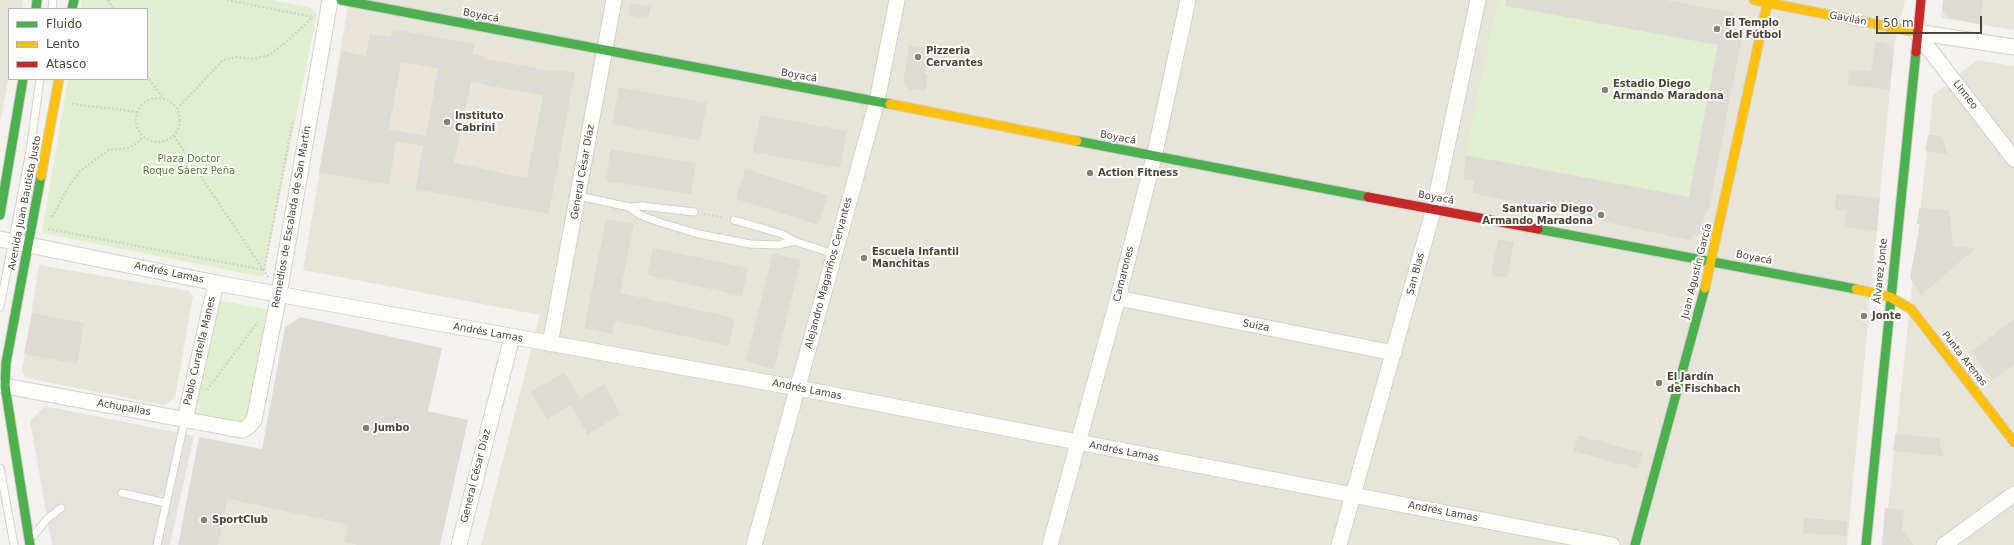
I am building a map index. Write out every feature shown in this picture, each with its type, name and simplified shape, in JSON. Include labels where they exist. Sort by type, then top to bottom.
[{"type":"street","name":"Remedios de Escalada de San Martín","points":[[243,430],[254,420],[279,294],[330,0]]},
{"type":"street","name":"Boyacá","points":[[341,0],[604,51],[877,101],[1154,157],[1434,208],[1872,292],[1890,297]]},
{"type":"street","name":"General César Díaz","points":[[550,344],[579,196],[614,0]]},
{"type":"street","name":"Alejandro Magariños Cervantes","points":[[754,545],[877,101],[897,0]]},
{"type":"street","name":"Camarones","points":[[1050,545],[1118,298],[1154,157],[1188,0]]},
{"type":"street","name":"San Blas","points":[[1339,545],[1434,208],[1478,0]]},
{"type":"street","name":"Gavilán","points":[[1753,0],[1768,1],[1916,32],[2014,47]]},
{"type":"street","name":"Álvarez Jonte","points":[[1866,545],[1884,380],[1890,297],[1916,32],[1921,0]]},
{"type":"street","name":"Juan Agustín García","points":[[1635,545],[1712,262],[1768,1]]},
{"type":"street","name":"Linneo","points":[[1916,32],[2014,159]]},
{"type":"street","points":[[0,215],[23,80]]},
{"type":"street","name":"Avenida Juan Bautista Justo","points":[[30,543],[5,386],[6,363],[59,80]]},
{"type":"street","name":"Andrés Lamas","points":[[6,240],[216,283],[798,388],[1612,545]]},
{"type":"street","name":"Pablo Curatella Manes","points":[[185,419],[216,283]]},
{"type":"street","name":"Punta Arenas","points":[[1890,297],[1911,309],[2014,442]]},
{"type":"street","name":"Suiza","points":[[1118,298],[1394,353]]},
{"type":"street","name":"General César Díaz","points":[[459,545],[512,337]]},
{"type":"street","name":"Achupallas","points":[[5,386],[243,430]]},
{"type":"street","points":[[1944,545],[2014,494]]},
{"type":"lane","points":[[0,307],[6,240],[30,151],[40,80]]},
{"type":"lane","points":[[579,196],[629,207],[642,206],[694,212]]},
{"type":"lane","points":[[629,207],[640,214],[662,223],[699,234],[750,244],[778,245],[794,241]]},
{"type":"lane","points":[[734,220],[782,234],[794,241],[834,254]]},
{"type":"lane","points":[[157,545],[185,419]]},
{"type":"lane","points":[[0,468],[14,545]]},
{"type":"lane","points":[[122,493],[166,503]]},
{"type":"lane","points":[[30,543],[38,529],[61,508]]},
{"type":"path","points":[[227,0],[313,17]]},
{"type":"path","points":[[177,109],[223,60],[237,57],[253,58],[269,54],[284,44],[318,11]]},
{"type":"path","points":[[312,24],[313,17]]},
{"type":"path","points":[[148,77],[163,99]]},
{"type":"path","points":[[70,111],[73,97]]},
{"type":"path","points":[[163,99],[169,101],[177,109],[180,118],[179,128],[174,136],[167,141],[158,142],[150,141],[143,137],[138,129],[136,121],[138,112],[148,100],[163,99]]},
{"type":"path","points":[[72,104],[138,112]]},
{"type":"path","points":[[264,270],[294,116]]},
{"type":"path","points":[[174,136],[279,294]]},
{"type":"path","points":[[28,244],[47,229],[69,186],[80,171],[109,150],[128,148],[136,144],[143,137]]},
{"type":"path","points":[[694,212],[734,220]]},
{"type":"path","points":[[47,229],[50,213]]},
{"type":"path","points":[[47,229],[264,270]]},
{"type":"path","points":[[204,394],[260,319]]},
{"type":"shaded area","points":[[0,0],[23,0],[22,8],[8,8],[8,80],[0,124]]},
{"type":"shaded area","points":[[349,0],[1905,0],[1894,47],[1847,545],[481,545],[540,315],[303,270]]},
{"type":"shaded area","points":[[1943,0],[2014,0],[2014,30],[1941,18]]},
{"type":"shaded area","name":"Instituto Cabrini","points":[[357,23],[569,62],[575,72],[549,214],[319,172],[345,32]]},
{"type":"shaded area","points":[[1977,60],[2014,66],[2014,545],[1884,545],[1933,95]]},
{"type":"shaded area","points":[[39,265],[189,291],[193,296],[175,398],[164,405],[26,378],[22,372]]},
{"type":"shaded area","points":[[45,406],[194,436],[170,545],[52,545],[30,421]]},
{"type":"shaded area","points":[[228,499],[348,525],[344,542],[357,545],[218,545]]},
{"type":"green space","name":"Plaza Doctor Roque Sáenz Peña","points":[[82,0],[272,0],[310,7],[317,14],[263,277],[42,233],[68,80],[148,80],[148,8],[81,8]]},
{"type":"green space","name":"Estadio Diego Armando Maradona","points":[[1498,0],[1666,0],[1735,13],[1729,26],[1738,30],[1742,36],[1709,209],[1705,214],[1701,231],[1688,240],[1472,193],[1474,181],[1464,179],[1465,155]]},
{"type":"green space","points":[[207,298],[271,310],[248,429],[184,416]]},
{"type":"building","points":[[1506,0],[1666,0],[1735,13],[1729,26],[1738,30],[1742,36],[1709,209],[1705,214],[1701,231],[1688,240],[1472,193],[1474,181],[1464,179],[1465,155],[1689,197],[1718,45],[1506,6]]},
{"type":"building","points":[[1943,0],[1983,0],[1980,24],[1949,18],[1942,9]]},
{"type":"building","points":[[630,3],[651,7],[648,19],[628,15]]},
{"type":"building","name":"Instituto Cabrini","points":[[392,29],[475,44],[473,54],[488,57],[487,59],[557,72],[558,70],[575,72],[549,214],[415,189],[423,146],[396,141],[389,185],[319,172],[342,51],[366,56],[370,34],[391,37]],"holes":[[[401,62],[438,69],[426,136],[389,129]],[[471,82],[543,96],[527,178],[454,163]]]},
{"type":"building","points":[[1876,41],[1886,43],[1894,50],[1890,90],[1848,85],[1849,69],[1871,71]]},
{"type":"building","points":[[909,45],[930,49],[924,74],[928,75],[925,91],[909,89],[903,83]]},
{"type":"building","points":[[619,87],[707,103],[700,141],[612,124]]},
{"type":"building","points":[[760,115],[847,131],[840,168],[753,152]]},
{"type":"building","points":[[1928,135],[1942,136],[1947,154],[1925,151]]},
{"type":"building","points":[[611,149],[696,163],[691,194],[606,181]]},
{"type":"building","points":[[745,169],[828,195],[818,225],[736,199]]},
{"type":"building","points":[[1836,194],[1880,198],[1877,231],[1844,227],[1847,210],[1835,211]]},
{"type":"building","points":[[1919,208],[1949,210],[1953,246],[1976,248],[1921,295],[1910,278],[1920,224],[1917,224]]},
{"type":"building","points":[[606,219],[634,224],[620,293],[735,318],[729,346],[615,321],[612,334],[584,328]]},
{"type":"building","points":[[1498,239],[1514,242],[1507,278],[1491,275]]},
{"type":"building","points":[[653,248],[748,268],[742,296],[647,275]]},
{"type":"building","points":[[773,253],[801,260],[774,369],[746,361]]},
{"type":"building","points":[[32,313],[84,323],[77,364],[24,354]]},
{"type":"building","name":"Jumbo","points":[[301,317],[442,348],[428,411],[468,420],[440,545],[357,545],[344,542],[348,525],[228,499],[218,545],[178,545],[199,437],[262,449],[285,327]]},
{"type":"building","points":[[2014,319],[2014,364],[1993,380],[1971,352]]},
{"type":"building","points":[[564,372],[580,399],[604,384],[621,414],[588,434],[570,405],[547,419],[531,392]]},
{"type":"building","points":[[1895,434],[1939,438],[1943,456],[1893,451]]},
{"type":"building","points":[[1578,435],[1642,453],[1638,469],[1574,451]]},
{"type":"building","points":[[1885,508],[1904,510],[1902,530],[1913,545],[1882,545]]},
{"type":"building","points":[[1804,518],[1847,521],[1846,536],[1803,533]]},
{"type":"traffic: fast","points":[[36,8],[37,0]]},
{"type":"traffic: fast","points":[[72,8],[74,0]]},
{"type":"traffic: fast","points":[[341,0],[890,104]]},
{"type":"traffic: fast","points":[[1866,545],[1916,52]]},
{"type":"traffic: fast","points":[[0,215],[23,80]]},
{"type":"traffic: fast","points":[[1077,141],[1368,197]]},
{"type":"traffic: fast","points":[[30,545],[5,386],[6,363],[41,176]]},
{"type":"traffic: fast","points":[[1538,229],[1856,289]]},
{"type":"traffic: fast","points":[[1635,545],[1705,288]]},
{"type":"traffic: slow","points":[[1754,0],[1916,32]]},
{"type":"traffic: slow","points":[[1705,288],[1768,0]]},
{"type":"traffic: slow","points":[[41,176],[59,80]]},
{"type":"traffic: slow","points":[[890,104],[1077,141]]},
{"type":"traffic: slow","points":[[1856,289],[1890,297],[1911,309],[2014,442]]},
{"type":"traffic: jam","points":[[1916,52],[1921,0]]},
{"type":"traffic: jam","points":[[1368,197],[1538,229]]},
{"type":"place","name":"El Templo del Fútbol","points":[[1717,29]]},
{"type":"place","name":"Pizzeria Cervantes","points":[[918,57]]},
{"type":"place","name":"Estadio Diego Armando Maradona","points":[[1605,90]]},
{"type":"place","name":"Instituto Cabrini","points":[[447,122]]},
{"type":"place","name":"Action Fitness","points":[[1090,173]]},
{"type":"place","name":"Santuario Diego Armando Maradona","points":[[1601,215]]},
{"type":"place","name":"Escuela Infantil Manchitas","points":[[864,258]]},
{"type":"place","name":"Jonte","points":[[1864,316]]},
{"type":"place","name":"El Jardín de Fischbach","points":[[1659,383]]},
{"type":"place","name":"Jumbo","points":[[366,428]]},
{"type":"place","name":"SportClub","points":[[204,520]]}]
